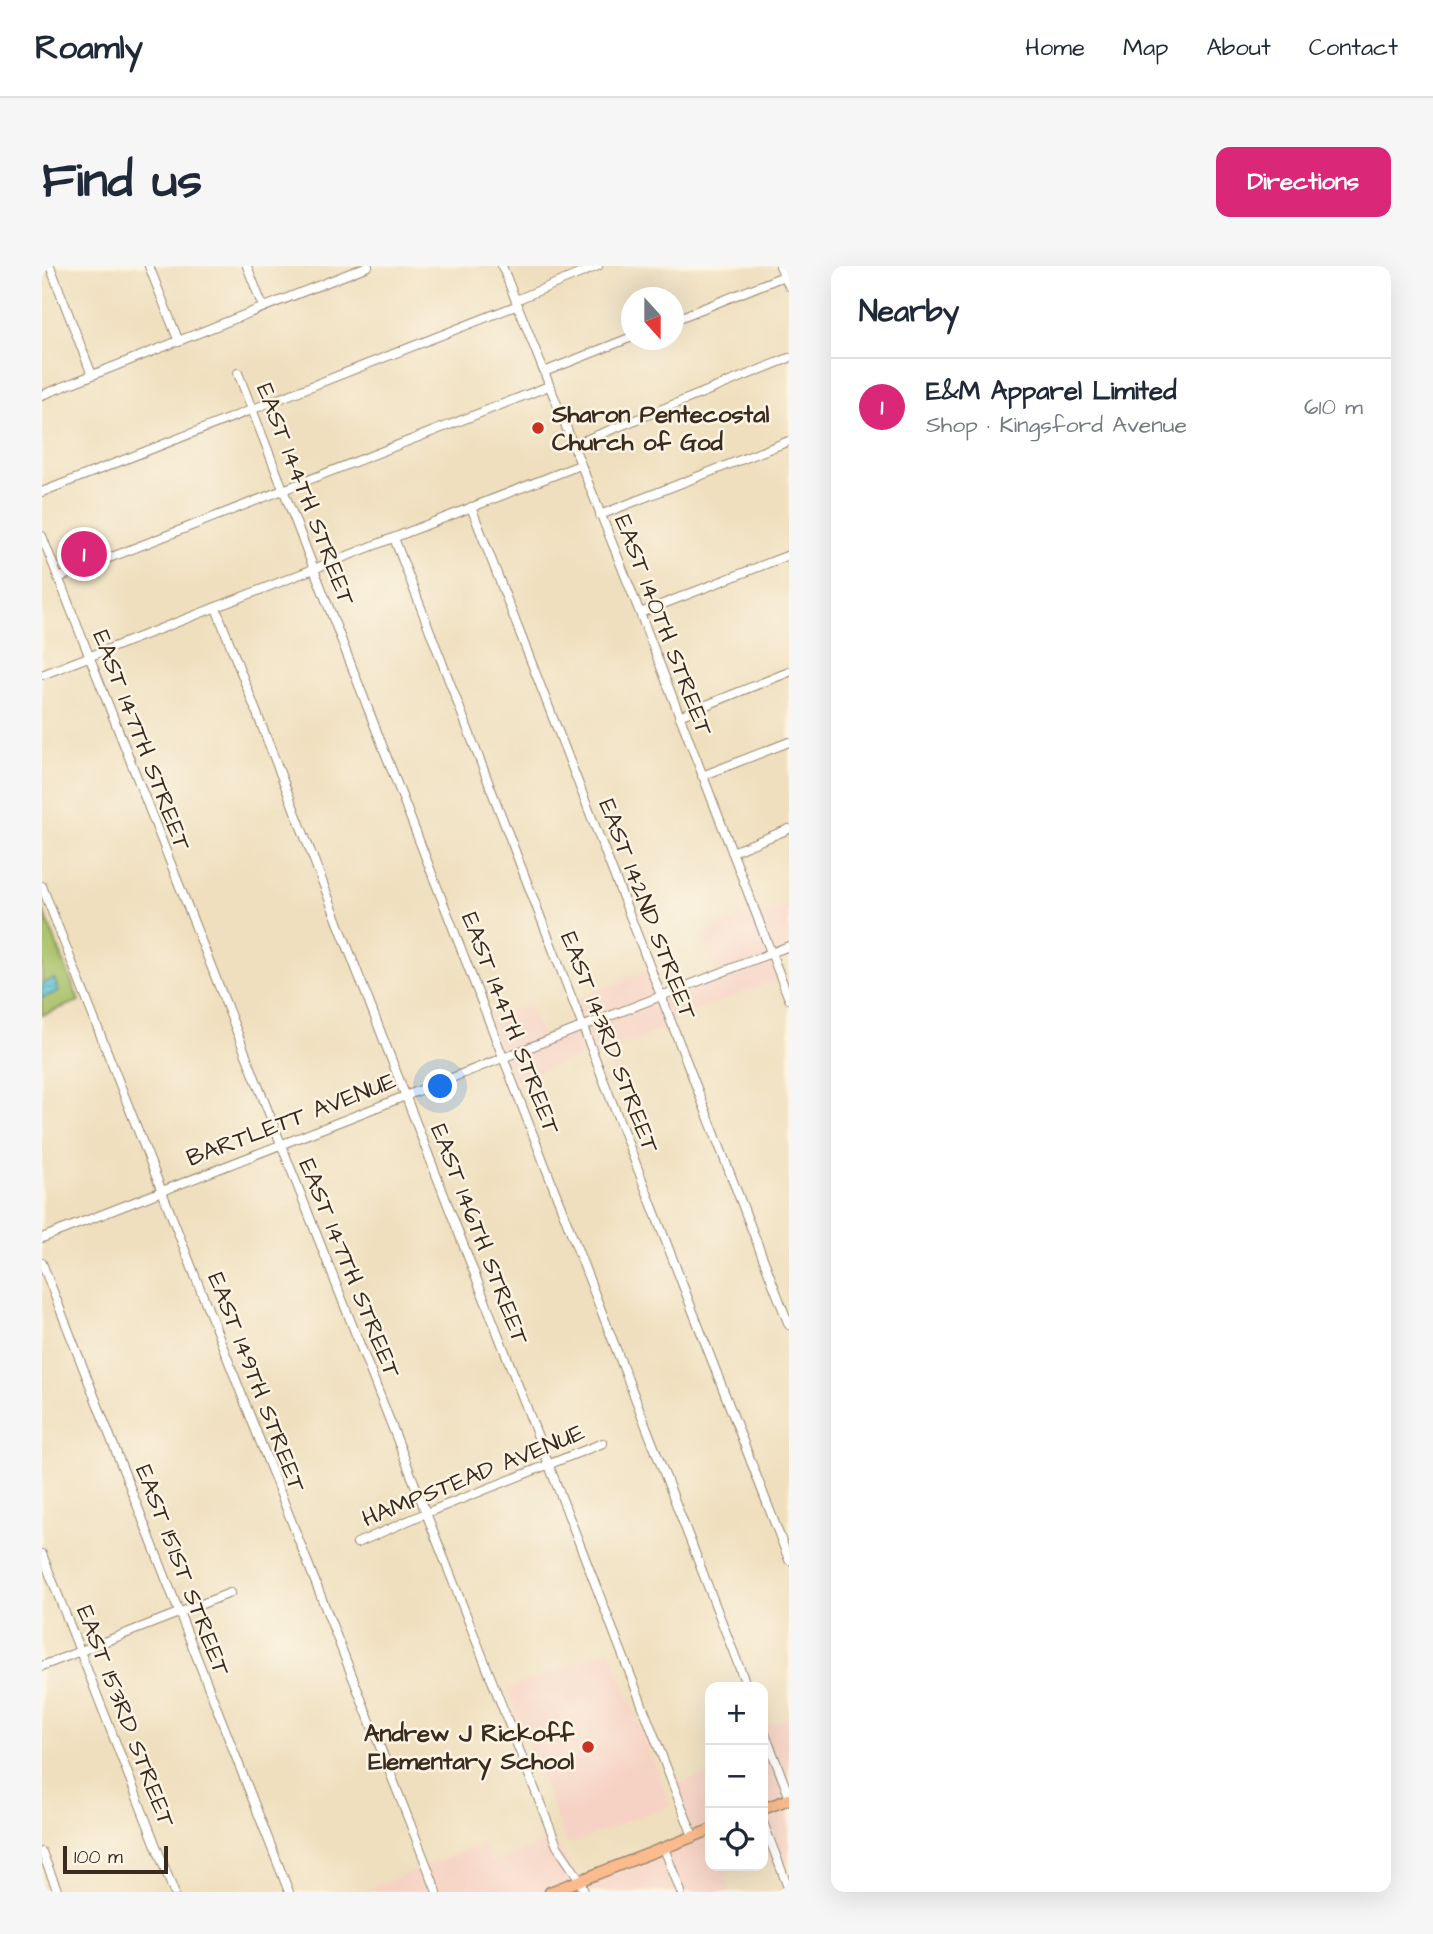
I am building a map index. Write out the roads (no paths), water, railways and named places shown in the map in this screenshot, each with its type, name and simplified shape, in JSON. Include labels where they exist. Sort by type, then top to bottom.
[{"type":"main road","points":[[765,1808],[789,1797]]},
{"type":"main road","points":[[550,1892],[705,1832]]},
{"type":"street","points":[[50,266],[92,376]]},
{"type":"street","points":[[149,266],[179,342]]},
{"type":"street","points":[[247,266],[263,307]]},
{"type":"street","points":[[42,395],[179,342],[350,269],[368,266]]},
{"type":"street","name":"EAST 140TH STREET","points":[[502,266],[789,999]]},
{"type":"street","points":[[42,492],[517,302],[598,266]]},
{"type":"street","points":[[780,266],[787,275],[789,286]]},
{"type":"street","points":[[684,316],[787,275]]},
{"type":"street","points":[[544,372],[621,341]]},
{"type":"street","points":[[573,445],[789,358]]},
{"type":"street","name":"EAST 144TH STREET","points":[[238,373],[745,1682]]},
{"type":"street","points":[[58,578],[549,386]]},
{"type":"street","points":[[600,515],[789,442]]},
{"type":"street","points":[[42,675],[580,465]]},
{"type":"street","name":"EAST 142ND STREET","points":[[471,507],[789,1325]]},
{"type":"street","name":"EAST 147TH STREET","points":[[42,536],[557,1846],[580,1880],[584,1892]]},
{"type":"street","name":"EAST 143RD STREET","points":[[394,538],[789,1560]]},
{"type":"street","points":[[640,613],[789,555]]},
{"type":"street","name":"EAST 146TH STREET","points":[[216,608],[693,1836]]},
{"type":"street","points":[[679,716],[789,672]]},
{"type":"street","points":[[702,776],[789,742]]},
{"type":"street","points":[[732,852],[789,829]]},
{"type":"street","name":"EAST 149TH STREET","points":[[42,886],[438,1892]]},
{"type":"street","name":"BARTLETT AVENUE","points":[[42,1238],[789,946]]},
{"type":"street","name":"EAST 151ST STREET","points":[[42,1263],[289,1892]]},
{"type":"street","name":"HAMPSTEAD AVENUE","points":[[357,1544],[426,1513],[603,1443]]},
{"type":"street","name":"EAST 153RD STREET","points":[[42,1554],[174,1892]]},
{"type":"street","points":[[42,1666],[230,1593]]},
{"type":"street","points":[[768,1741],[789,1797]]},
{"type":"street","points":[[768,1835],[789,1891]]},
{"type":"street","points":[[664,1848],[681,1892]]},
{"type":"street","points":[[42,1852],[58,1892]]},
{"type":"water","points":[[54,979],[59,991],[42,998],[42,984]]},
{"type":"place","name":"Sharon Pentecostal Church of God","points":[[538,428]]},
{"type":"place","name":"E&M Apparel Limited","points":[[84,554]]},
{"type":"place","name":"Andrew J Rickoff Elementary School","points":[[588,1747]]}]
